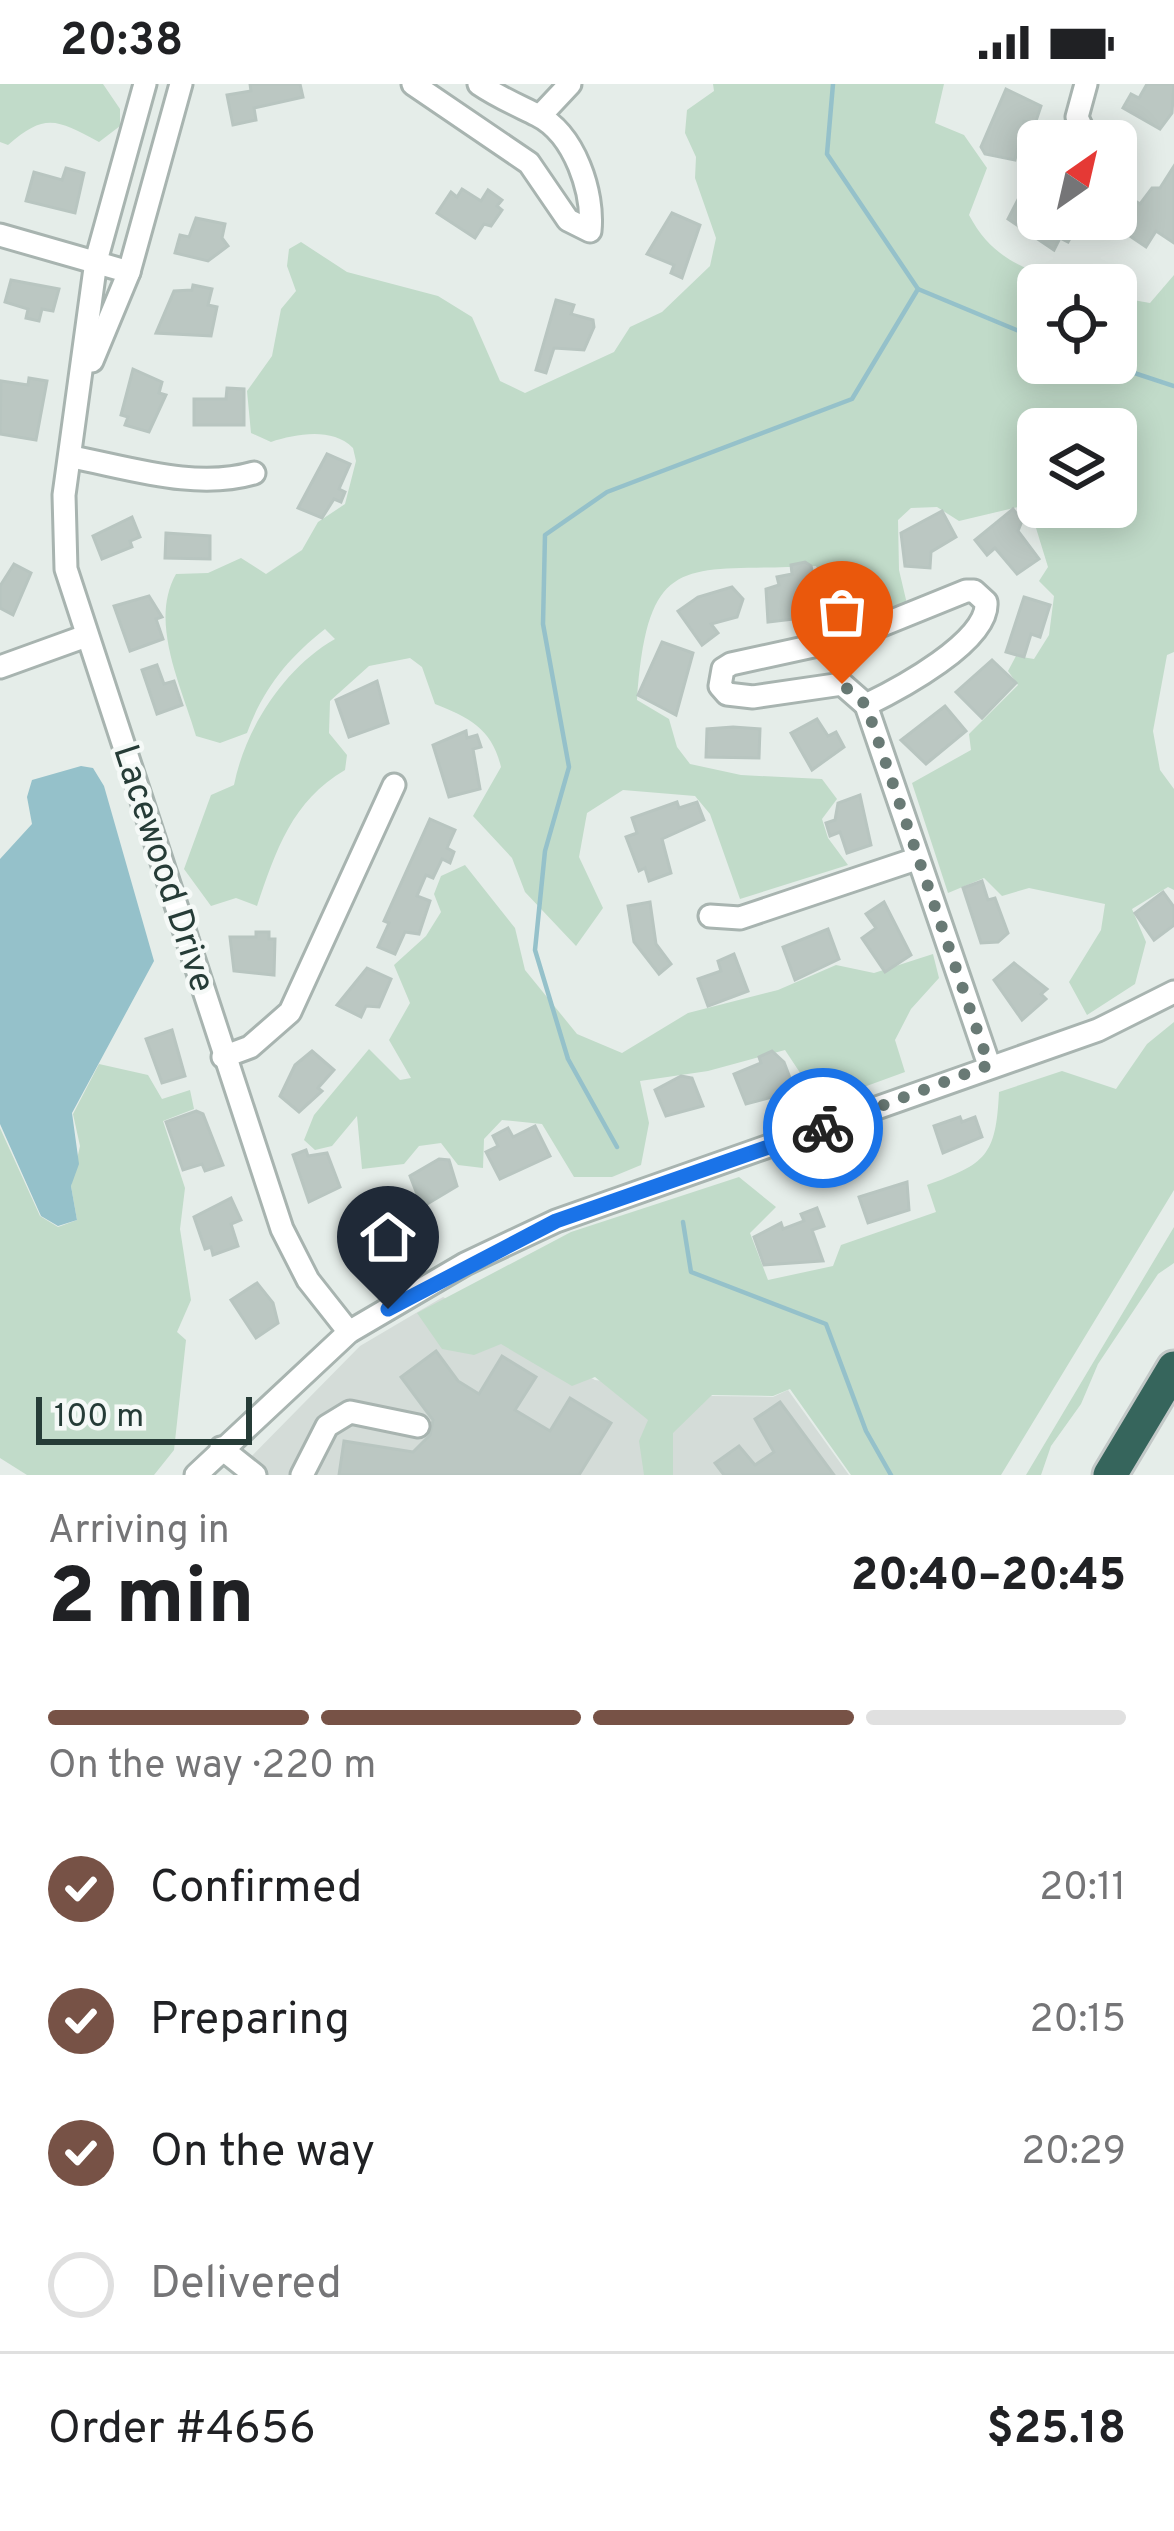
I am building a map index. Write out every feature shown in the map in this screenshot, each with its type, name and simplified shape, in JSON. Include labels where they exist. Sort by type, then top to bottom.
[{"type":"highway","points":[[1110,1475],[1174,1368]]},
{"type":"street","points":[[83,384],[95,261],[145,84]]},
{"type":"street","points":[[83,384],[129,272],[181,84]]},
{"type":"street","points":[[413,84],[543,177],[568,220],[590,231],[593,199],[577,163],[529,113],[478,84]]},
{"type":"street","points":[[499,143],[529,113],[570,84]]},
{"type":"street","points":[[1078,120],[1086,84]]},
{"type":"street","points":[[0,235],[129,272]]},
{"type":"street","name":"Lacewood Drive","points":[[83,384],[61,538],[86,636],[282,1228],[308,1280],[349,1332]]},
{"type":"street","points":[[72,457],[191,479],[231,480],[254,473]]},
{"type":"street","points":[[866,705],[930,670],[977,627],[988,609],[981,595],[966,591],[850,638],[741,661],[723,670],[720,686],[736,696],[842,684],[866,705],[989,1065]]},
{"type":"street","points":[[0,667],[86,636]]},
{"type":"street","points":[[223,1057],[250,1047],[290,1012],[394,785]]},
{"type":"street","points":[[710,916],[740,918],[916,859]]},
{"type":"street","points":[[196,1475],[349,1332],[465,1264],[556,1221],[1098,1030],[1174,992]]},
{"type":"street","points":[[302,1475],[328,1426],[350,1412],[418,1426]]},
{"type":"street","points":[[221,1448],[255,1475]]},
{"type":"shaded area","points":[[443,1297],[595,1380],[713,1396],[773,1397],[788,1390],[849,1475],[233,1475],[360,1346]]},
{"type":"green space","points":[[0,84],[103,84],[120,109],[120,126],[99,142],[62,125],[42,124],[8,145],[0,142]]},
{"type":"green space","points":[[713,84],[944,84],[935,123],[964,135],[987,168],[969,215],[990,244],[1019,264],[1017,384],[1137,384],[1137,301],[1150,303],[1174,275],[1174,652],[1167,655],[1153,731],[1160,770],[1174,789],[1174,890],[1168,887],[1132,909],[1146,942],[1135,984],[1087,1015],[1069,982],[1101,930],[1105,904],[1029,888],[1002,896],[984,878],[948,893],[912,783],[971,750],[969,734],[1018,685],[1008,671],[1016,656],[1034,659],[1049,635],[1054,596],[1039,581],[1048,567],[1036,528],[1137,528],[1137,408],[1017,408],[1017,507],[959,521],[937,507],[911,508],[898,520],[899,570],[907,604],[841,622],[816,566],[705,571],[682,578],[664,592],[651,615],[637,700],[669,719],[677,747],[690,764],[741,775],[822,779],[837,799],[822,819],[828,838],[848,865],[740,899],[710,814],[695,796],[623,790],[587,813],[579,857],[603,908],[576,946],[525,892],[512,858],[473,816],[501,767],[492,743],[469,720],[435,704],[422,667],[410,658],[369,666],[330,701],[329,733],[347,755],[345,770],[312,796],[288,829],[257,906],[236,898],[211,906],[184,869],[211,795],[234,785],[247,743],[270,702],[299,666],[335,639],[325,629],[299,651],[269,688],[247,733],[220,743],[196,736],[167,633],[168,593],[176,574],[208,573],[241,558],[266,574],[302,550],[318,522],[345,504],[356,461],[353,448],[335,437],[302,435],[271,442],[251,433],[247,391],[272,356],[281,309],[296,291],[287,266],[289,249],[301,242],[347,272],[438,296],[472,317],[500,381],[525,393],[614,352],[630,327],[662,312],[710,266],[716,238],[695,178],[696,157],[685,133],[687,110],[714,91]]},
{"type":"green space","points":[[465,865],[515,928],[525,970],[577,1034],[622,1053],[688,1013],[778,990],[836,965],[874,973],[933,954],[939,978],[911,1009],[895,1040],[905,1072],[820,1103],[785,1050],[708,1071],[640,1081],[649,1123],[641,1165],[612,1177],[574,1177],[542,1124],[502,1120],[484,1139],[483,1168],[458,1165],[441,1143],[419,1146],[404,1164],[362,1169],[357,1116],[332,1146],[315,1150],[304,1140],[314,1115],[369,1049],[400,1080],[411,1078],[389,1040],[410,1003],[394,965],[426,936],[441,912],[434,894],[441,876]]},
{"type":"green space","points":[[1174,1022],[1174,1190],[1001,1475],[851,1475],[790,1389],[773,1396],[712,1395],[673,1433],[673,1475],[644,1475],[639,1441],[648,1420],[595,1377],[572,1386],[501,1344],[474,1355],[442,1349],[417,1313],[571,1232],[739,1177],[776,1207],[750,1233],[768,1280],[833,1266],[841,1245],[936,1212],[927,1185],[963,1171],[984,1155],[995,1131],[999,1092],[1062,1071],[1116,1089],[1147,1044]]},
{"type":"green space","points":[[99,1064],[148,1075],[162,1099],[190,1090],[194,1109],[163,1121],[185,1188],[180,1229],[191,1300],[177,1332],[186,1340],[174,1450],[154,1475],[27,1475],[0,1458],[0,1128],[40,1216],[58,1227],[77,1220],[71,1186],[80,1146],[73,1114]]},
{"type":"green space","points":[[1174,1227],[1174,1263],[1158,1274],[1098,1364],[1081,1404],[1051,1446],[1041,1475],[1026,1475]]},
{"type":"water","points":[[81,766],[93,768],[104,786],[154,961],[72,1113],[79,1164],[71,1186],[77,1220],[58,1226],[41,1216],[0,1124],[0,859],[32,824],[27,797],[32,780]]},
{"type":"building","points":[[250,84],[300,84],[303,97],[254,108],[256,120],[233,125],[227,95],[251,91]]},
{"type":"building","points":[[1147,84],[1174,84],[1172,113],[1160,129],[1123,108],[1131,94],[1139,98]]},
{"type":"building","points":[[1006,89],[1041,106],[1036,120],[1017,120],[1015,160],[985,154],[981,147]]},
{"type":"building","points":[[1174,166],[1174,243],[1156,231],[1146,247],[1136,240],[1137,202],[1152,188],[1160,188]]},
{"type":"building","points":[[66,168],[84,173],[75,213],[26,201],[34,172],[62,180]]},
{"type":"building","points":[[462,189],[481,201],[488,190],[502,200],[497,206],[502,210],[491,226],[484,224],[475,238],[437,213],[451,192],[457,197]]},
{"type":"building","points":[[1017,202],[1017,225],[1008,219]]},
{"type":"building","points":[[672,213],[700,225],[682,278],[671,273],[674,265],[647,254]]},
{"type":"building","points":[[196,218],[225,224],[222,238],[228,246],[208,261],[175,253],[180,235],[189,237]]},
{"type":"building","points":[[1039,240],[1059,240],[1054,250]]},
{"type":"building","points":[[11,280],[59,289],[53,311],[42,309],[39,321],[26,318],[28,309],[5,302]]},
{"type":"building","points":[[193,285],[212,289],[208,305],[217,307],[211,336],[156,333],[174,291],[192,290]]},
{"type":"building","points":[[556,300],[574,305],[571,314],[593,320],[594,327],[584,350],[554,348],[546,373],[536,370]]},
{"type":"building","points":[[133,369],[162,382],[159,393],[166,395],[149,432],[125,425],[128,417],[121,415]]},
{"type":"building","points":[[29,378],[47,381],[36,440],[0,434],[1,381],[28,385]]},
{"type":"building","points":[[227,388],[244,389],[244,425],[194,425],[194,399],[226,399]]},
{"type":"building","points":[[327,454],[350,464],[339,489],[345,492],[341,502],[334,499],[322,518],[298,508]]},
{"type":"building","points":[[1013,509],[1018,531],[1039,559],[1017,574],[995,548],[987,555],[975,540]]},
{"type":"building","points":[[942,511],[956,537],[931,552],[930,568],[905,566],[901,533]]},
{"type":"building","points":[[132,517],[140,537],[130,541],[132,547],[102,559],[93,536]]},
{"type":"building","points":[[166,533],[210,536],[210,559],[165,558]]},
{"type":"building","points":[[805,562],[811,566],[820,605],[793,614],[794,619],[768,622],[766,589],[779,585],[777,577],[792,574],[791,565]]},
{"type":"building","points":[[14,564],[31,573],[13,615],[0,608],[0,586]]},
{"type":"building","points":[[732,587],[743,599],[737,617],[711,624],[718,633],[702,645],[678,611],[698,597]]},
{"type":"building","points":[[149,596],[162,617],[156,619],[163,639],[130,651],[114,606]]},
{"type":"building","points":[[1024,597],[1050,605],[1040,637],[1031,634],[1024,657],[1006,652]]},
{"type":"building","points":[[662,642],[693,653],[676,715],[638,695]]},
{"type":"building","points":[[992,660],[1016,683],[982,718],[956,692]]},
{"type":"building","points":[[157,665],[164,684],[174,681],[182,705],[157,714],[142,670]]},
{"type":"building","points":[[377,681],[388,723],[349,737],[336,700]]},
{"type":"building","points":[[945,706],[966,731],[926,764],[901,740]]},
{"type":"building","points":[[817,719],[828,736],[836,732],[844,747],[812,770],[791,733]]},
{"type":"building","points":[[707,729],[760,729],[759,758],[706,757]]},
{"type":"building","points":[[466,731],[467,738],[477,735],[481,747],[473,749],[480,789],[449,797],[433,745]]},
{"type":"building","points":[[860,795],[871,845],[847,853],[840,832],[830,836],[826,823],[835,820],[838,803]]},
{"type":"building","points":[[677,802],[679,808],[697,802],[704,820],[662,839],[671,873],[649,881],[645,868],[639,871],[626,837],[637,833],[632,818]]},
{"type":"building","points":[[430,819],[455,830],[447,848],[454,852],[450,863],[442,859],[433,878],[426,875],[417,896],[430,901],[419,934],[405,932],[395,954],[378,947],[389,923],[384,921]]},
{"type":"building","points":[[982,881],[988,900],[995,898],[1008,933],[998,942],[981,943],[963,888]]},
{"type":"building","points":[[1163,892],[1174,907],[1174,925],[1154,940],[1135,913]]},
{"type":"building","points":[[650,902],[656,944],[671,964],[659,974],[634,942],[628,906]]},
{"type":"building","points":[[884,902],[911,955],[885,972],[862,938],[876,928],[866,914]]},
{"type":"building","points":[[828,929],[839,959],[795,980],[783,947]]},
{"type":"building","points":[[256,932],[269,932],[269,939],[275,939],[274,975],[234,971],[230,937],[256,937]]},
{"type":"building","points":[[734,954],[748,991],[708,1006],[698,979],[721,971],[718,961]]},
{"type":"building","points":[[1014,963],[1047,989],[1041,994],[1046,999],[1022,1020],[994,980]]},
{"type":"building","points":[[367,968],[391,979],[379,1007],[366,1006],[361,1017],[337,1005]]},
{"type":"building","points":[[172,1030],[185,1076],[162,1083],[146,1039]]},
{"type":"building","points":[[312,1051],[334,1070],[318,1088],[322,1091],[299,1112],[280,1096],[295,1065]]},
{"type":"building","points":[[772,1051],[784,1062],[795,1091],[746,1104],[734,1074],[761,1063],[759,1057]]},
{"type":"building","points":[[681,1076],[692,1078],[703,1106],[666,1116],[655,1090]]},
{"type":"building","points":[[196,1111],[203,1114],[223,1165],[205,1171],[202,1164],[183,1170],[166,1122]]},
{"type":"building","points":[[960,1117],[962,1122],[975,1117],[982,1137],[943,1153],[934,1126]]},
{"type":"building","points":[[535,1126],[550,1156],[500,1179],[486,1152],[498,1146],[493,1136],[508,1128],[513,1137]]},
{"type":"building","points":[[306,1150],[308,1156],[327,1153],[340,1187],[309,1202],[293,1155]]},
{"type":"building","points":[[439,1159],[449,1160],[457,1186],[422,1207],[410,1176]]},
{"type":"building","points":[[907,1182],[909,1210],[868,1223],[859,1197]]},
{"type":"building","points":[[231,1198],[241,1220],[231,1224],[238,1246],[213,1255],[211,1247],[205,1249],[194,1217]]},
{"type":"building","points":[[817,1208],[824,1226],[812,1230],[823,1261],[764,1265],[754,1237],[781,1223],[783,1229],[804,1221],[801,1214]]},
{"type":"building","points":[[382,1220],[385,1242],[360,1249],[361,1256],[343,1258],[340,1238],[349,1237],[346,1221]]},
{"type":"building","points":[[257,1283],[273,1303],[278,1323],[256,1338],[231,1300]]},
{"type":"building","points":[[436,1351],[458,1381],[479,1394],[502,1356],[536,1377],[515,1410],[550,1431],[570,1398],[611,1423],[579,1475],[339,1475],[344,1441],[413,1452],[430,1435],[433,1420],[401,1377]]},
{"type":"building","points":[[780,1402],[834,1475],[724,1475],[715,1463],[739,1446],[755,1465],[774,1452],[755,1419]]},
{"type":"waterway","points":[[617,1147],[568,1059],[535,950],[545,851],[569,767],[543,624],[545,535],[607,492],[852,399],[918,289],[827,154],[833,84]]},
{"type":"waterway","points":[[918,289],[1017,330]]},
{"type":"waterway","points":[[1137,374],[1174,386]]},
{"type":"waterway","points":[[683,1222],[691,1272],[826,1324],[866,1431],[891,1475]]},
{"type":"way so far","points":[[823,1128],[989,1065],[866,705],[855,690],[842,684]]},
{"type":"route","points":[[388,1309],[465,1264],[556,1221],[823,1128]]}]
